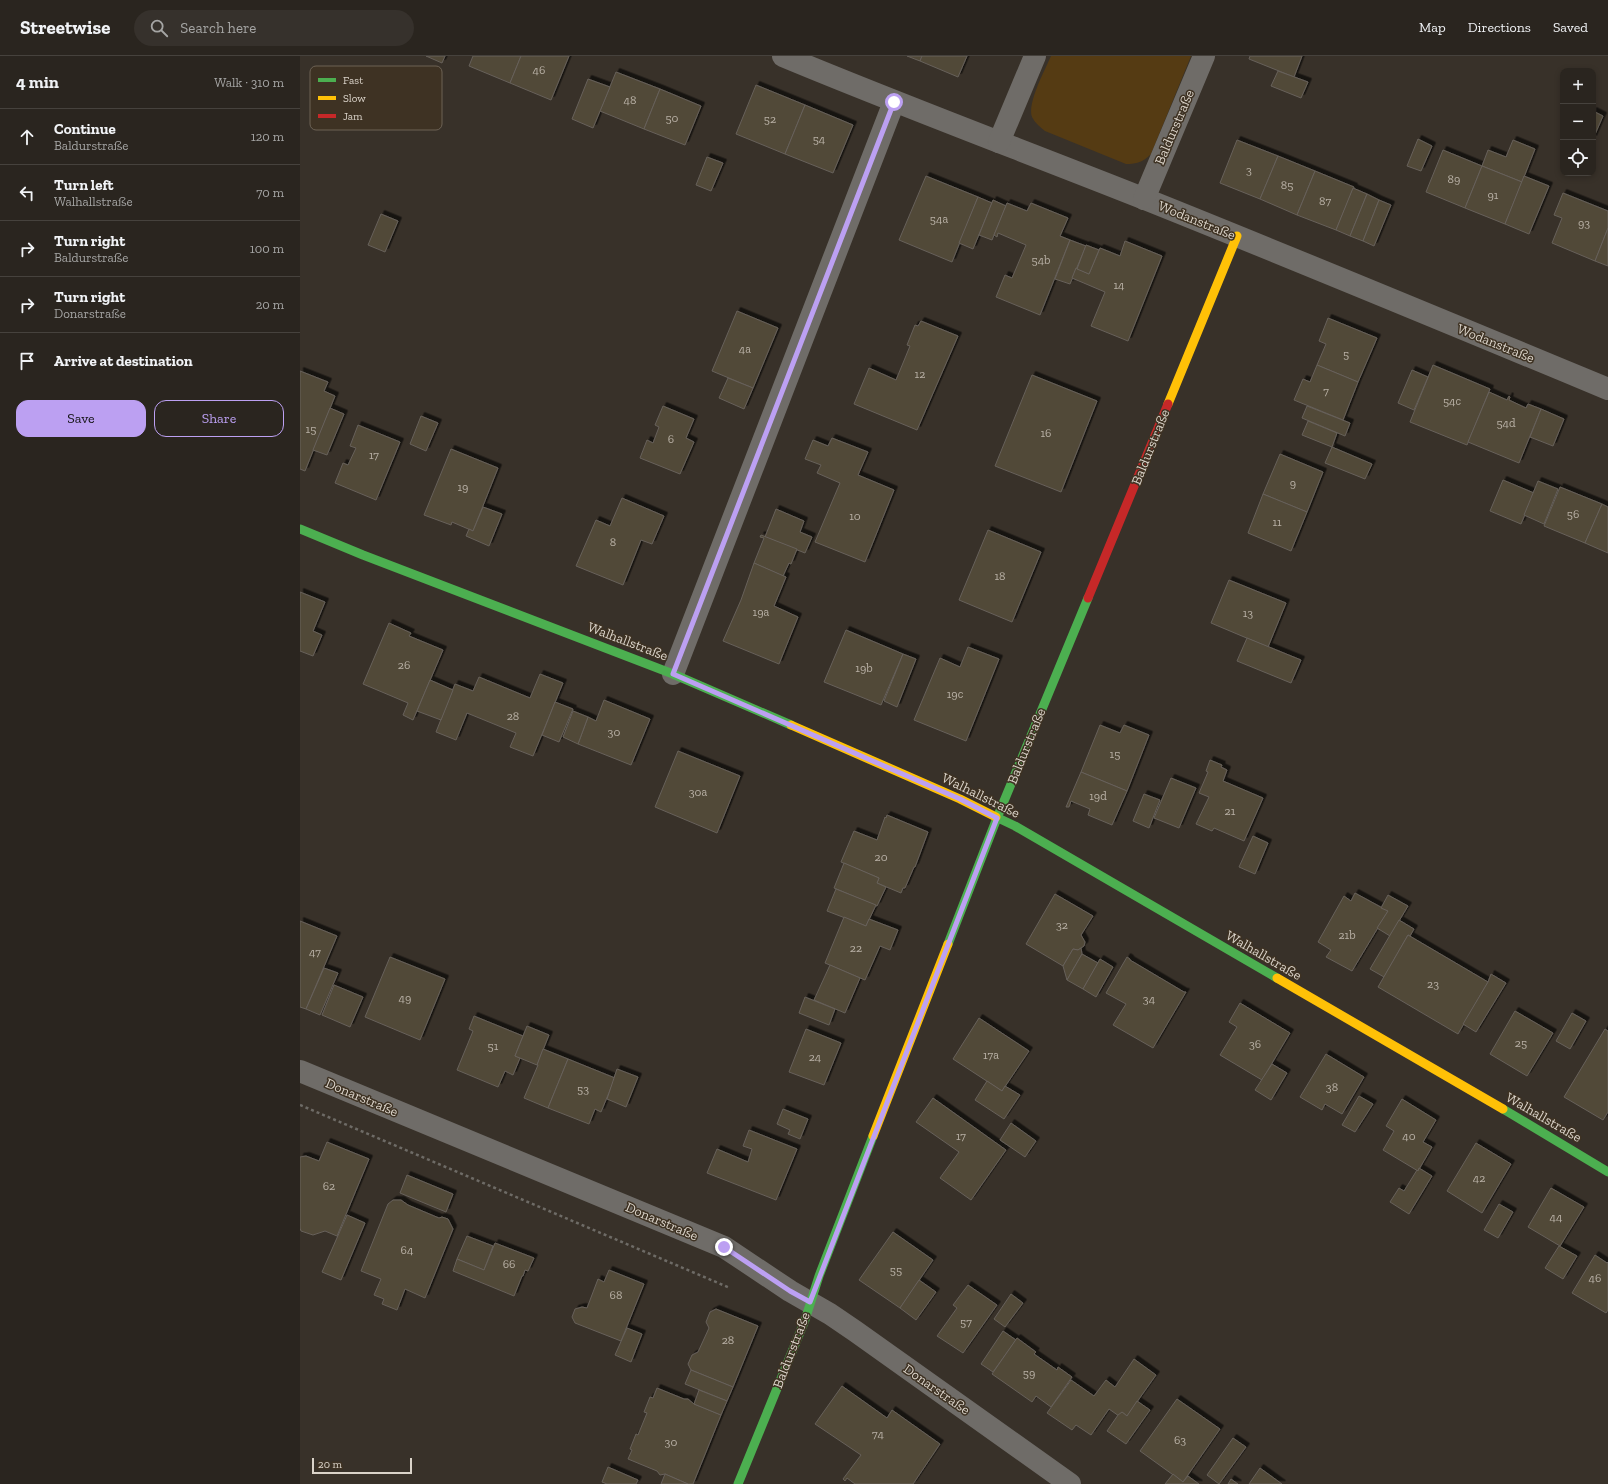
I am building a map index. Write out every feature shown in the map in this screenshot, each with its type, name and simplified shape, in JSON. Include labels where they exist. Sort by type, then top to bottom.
[{"type":"street","name":"Wodanstraße","points":[[783,56],[894,102],[1237,236],[1608,389]]},
{"type":"street","points":[[999,142],[1035,56]]},
{"type":"street","name":"Baldurstraße","points":[[1144,199],[1204,56]]},
{"type":"street","points":[[673,674],[894,102]]},
{"type":"street","name":"Baldurstraße","points":[[738,1484],[805,1320],[810,1302],[997,818],[1237,236]]},
{"type":"street","name":"Walhallstraße","points":[[300,529],[363,555],[673,674],[952,796],[1015,826],[1560,1142],[1608,1172]]},
{"type":"street","name":"Donarstraße","points":[[300,1071],[724,1247],[790,1291],[855,1331],[1070,1484]]},
{"type":"path","points":[[300,1105],[732,1288]]},
{"type":"shaded area","points":[[1051,56],[1191,56],[1151,154],[1140,162],[1126,164],[1045,131],[1038,125],[1032,117],[1032,104],[1037,86]]},
{"type":"building","points":[[426,56],[445,56],[442,63]]},
{"type":"building","points":[[473,56],[521,56],[510,83],[469,66]]},
{"type":"building","points":[[521,56],[569,56],[551,100],[510,83]]},
{"type":"building","points":[[907,56],[922,56],[920,61]]},
{"type":"building","points":[[922,56],[967,56],[958,77],[920,61]]},
{"type":"building","points":[[1250,56],[1302,56],[1294,77],[1249,59]]},
{"type":"building","points":[[1278,71],[1308,82],[1301,98],[1271,86]]},
{"type":"building","points":[[616,72],[660,89],[644,129],[600,111]]},
{"type":"building","points":[[588,79],[610,87],[593,128],[572,119]]},
{"type":"building","points":[[756,85],[805,105],[785,154],[736,134]]},
{"type":"building","points":[[660,89],[701,106],[685,145],[644,129]]},
{"type":"building","points":[[805,105],[853,125],[833,173],[785,154]]},
{"type":"building","points":[[1596,112],[1603,116],[1596,132]]},
{"type":"building","points":[[1418,139],[1432,146],[1421,171],[1407,166]]},
{"type":"building","points":[[1237,140],[1278,156],[1260,199],[1220,183]]},
{"type":"building","points":[[1513,140],[1535,149],[1522,182],[1482,166],[1488,150],[1506,157]]},
{"type":"building","points":[[1443,150],[1482,166],[1465,208],[1426,192]]},
{"type":"building","points":[[1278,156],[1315,171],[1297,215],[1260,199]]},
{"type":"building","points":[[707,157],[723,163],[711,191],[696,185]]},
{"type":"building","points":[[1482,166],[1522,182],[1505,224],[1465,208]]},
{"type":"building","points":[[1315,171],[1354,187],[1336,230],[1297,215]]},
{"type":"building","points":[[926,176],[978,197],[952,262],[899,240]]},
{"type":"building","points":[[1524,176],[1549,186],[1529,234],[1505,224]]},
{"type":"building","points":[[1353,188],[1367,194],[1350,236],[1336,230]]},
{"type":"building","points":[[1563,193],[1608,211],[1608,228],[1595,261],[1552,243],[1562,218],[1554,215]]},
{"type":"building","points":[[1367,194],[1379,200],[1363,241],[1350,236]]},
{"type":"building","points":[[978,197],[992,203],[973,249],[959,243]]},
{"type":"building","points":[[993,200],[1006,206],[992,240],[979,235]]},
{"type":"building","points":[[1379,200],[1391,205],[1374,246],[1363,241]]},
{"type":"building","points":[[1007,203],[1027,211],[1031,203],[1068,218],[1060,236],[1070,240],[1040,315],[996,297],[1005,275],[1012,278],[1026,245],[998,233],[997,237],[994,235]]},
{"type":"building","points":[[381,214],[398,221],[385,252],[368,245]]},
{"type":"building","points":[[1608,228],[1608,266],[1595,261]]},
{"type":"building","points":[[1070,240],[1086,246],[1070,284],[1055,279]]},
{"type":"building","points":[[1125,241],[1162,256],[1128,341],[1091,326],[1105,292],[1072,278],[1076,268],[1089,274],[1100,248],[1120,256]]},
{"type":"building","points":[[1086,245],[1099,250],[1089,274],[1077,269]]},
{"type":"building","points":[[737,311],[778,328],[753,388],[712,371]]},
{"type":"building","points":[[1328,318],[1377,338],[1358,382],[1317,365],[1326,344],[1319,341]]},
{"type":"building","points":[[921,321],[958,336],[917,430],[854,404],[869,368],[896,380],[910,346],[907,345],[915,325],[918,326]]},
{"type":"building","points":[[1317,365],[1358,382],[1343,420],[1294,400],[1303,379],[1310,382]]},
{"type":"building","points":[[1433,365],[1490,389],[1467,445],[1410,422]]},
{"type":"building","points":[[1412,370],[1428,377],[1414,410],[1398,403]]},
{"type":"building","points":[[300,371],[328,382],[324,391],[335,396],[305,471],[300,469]]},
{"type":"building","points":[[1032,375],[1097,401],[1061,492],[995,466]]},
{"type":"building","points":[[728,378],[753,388],[744,409],[719,398]]},
{"type":"building","points":[[1489,392],[1507,400],[1509,396],[1509,400],[1526,408],[1528,404],[1541,409],[1519,463],[1468,442]]},
{"type":"building","points":[[663,406],[694,419],[686,438],[694,442],[680,474],[640,458],[647,440],[653,443],[659,427],[655,425]]},
{"type":"building","points":[[1307,406],[1350,423],[1345,436],[1302,418]]},
{"type":"building","points":[[330,408],[344,414],[327,455],[313,450]]},
{"type":"building","points":[[1541,409],[1564,419],[1553,446],[1530,437]]},
{"type":"building","points":[[421,416],[438,423],[426,451],[410,444]]},
{"type":"building","points":[[1308,421],[1337,433],[1332,447],[1302,435]]},
{"type":"building","points":[[358,425],[400,442],[376,500],[335,483],[343,463],[348,465],[356,448],[350,446]]},
{"type":"building","points":[[832,438],[868,452],[858,475],[894,490],[865,562],[815,542],[840,483],[817,473],[821,465],[805,459],[813,440],[828,446]]},
{"type":"building","points":[[1332,447],[1372,464],[1365,479],[1325,463]]},
{"type":"building","points":[[451,449],[498,468],[473,531],[452,522],[451,525],[424,515]]},
{"type":"building","points":[[1280,454],[1323,472],[1307,512],[1263,494]]},
{"type":"building","points":[[1503,480],[1534,493],[1521,524],[1490,511]]},
{"type":"building","points":[[1538,481],[1558,489],[1544,524],[1524,515]]},
{"type":"building","points":[[1560,487],[1602,504],[1585,543],[1544,526]]},
{"type":"building","points":[[1263,494],[1307,512],[1291,551],[1248,533]]},
{"type":"building","points":[[622,498],[664,516],[652,544],[641,540],[623,585],[576,566],[596,520],[610,526]]},
{"type":"building","points":[[1602,504],[1608,507],[1608,553],[1585,543]]},
{"type":"building","points":[[483,507],[502,514],[489,546],[466,536],[469,529],[473,531]]},
{"type":"building","points":[[776,509],[804,521],[800,532],[812,537],[805,553],[765,537]]},
{"type":"building","points":[[988,530],[1041,552],[1012,622],[959,600]]},
{"type":"building","points":[[761,535],[797,549],[791,564],[789,563],[783,576],[754,563],[764,538],[760,537]]},
{"type":"building","points":[[754,563],[786,577],[774,606],[798,617],[779,664],[723,641],[741,600]]},
{"type":"building","points":[[1229,580],[1286,603],[1268,647],[1211,623]]},
{"type":"building","points":[[300,592],[325,602],[313,631],[322,635],[313,656],[300,651]]},
{"type":"building","points":[[389,623],[411,633],[409,636],[443,650],[413,720],[403,715],[408,703],[363,684]]},
{"type":"building","points":[[846,630],[903,654],[881,705],[824,682]]},
{"type":"building","points":[[1247,638],[1301,660],[1291,683],[1237,661]]},
{"type":"building","points":[[968,647],[999,659],[966,741],[914,720],[940,658],[960,667]]},
{"type":"building","points":[[903,654],[916,659],[897,707],[884,701]]},
{"type":"building","points":[[540,674],[563,683],[533,756],[510,747],[516,733],[467,713],[456,740],[436,732],[455,684],[473,691],[479,677],[530,698]]},
{"type":"building","points":[[430,680],[453,690],[441,720],[417,711]]},
{"type":"building","points":[[604,700],[650,719],[631,765],[578,744],[588,717],[596,721]]},
{"type":"building","points":[[555,702],[573,709],[559,742],[542,735]]},
{"type":"building","points":[[573,711],[588,717],[578,744],[563,737]]},
{"type":"building","points":[[1100,725],[1120,733],[1124,725],[1149,735],[1127,791],[1081,772]]},
{"type":"building","points":[[678,751],[740,776],[717,833],[655,807]]},
{"type":"building","points":[[1210,760],[1222,765],[1221,767],[1227,770],[1223,781],[1263,798],[1244,841],[1214,828],[1212,831],[1196,824],[1209,797],[1199,793],[1208,772],[1206,771]]},
{"type":"building","points":[[1081,772],[1127,791],[1112,825],[1088,815],[1090,809],[1071,801],[1069,807],[1066,807]]},
{"type":"building","points":[[1171,778],[1196,788],[1179,828],[1154,818]]},
{"type":"building","points":[[1144,794],[1160,800],[1149,828],[1133,821]]},
{"type":"building","points":[[887,815],[928,832],[915,867],[901,893],[877,883],[879,878],[841,862],[854,831],[877,840]]},
{"type":"building","points":[[1253,836],[1268,843],[1255,874],[1239,867]]},
{"type":"building","points":[[844,863],[879,878],[877,883],[886,887],[877,906],[834,888]]},
{"type":"building","points":[[836,889],[876,905],[866,926],[827,911]]},
{"type":"building","points":[[1355,893],[1388,911],[1352,971],[1326,957],[1331,950],[1318,942],[1344,896],[1351,901]]},
{"type":"building","points":[[1055,894],[1093,916],[1081,935],[1085,942],[1084,946],[1078,950],[1073,949],[1063,966],[1026,944]]},
{"type":"building","points":[[1388,895],[1408,906],[1390,936],[1377,928],[1388,911],[1381,908]]},
{"type":"building","points":[[844,917],[866,926],[869,919],[898,930],[890,950],[880,946],[865,980],[825,963]]},
{"type":"building","points":[[1399,920],[1414,929],[1410,936],[1408,935],[1384,977],[1370,969]]},
{"type":"building","points":[[300,921],[337,936],[306,1009],[300,1007]]},
{"type":"building","points":[[1408,935],[1488,982],[1458,1034],[1378,987]]},
{"type":"building","points":[[1081,948],[1082,954],[1067,980],[1063,966],[1073,949],[1078,950]]},
{"type":"building","points":[[1082,954],[1098,963],[1083,989],[1067,980]]},
{"type":"building","points":[[390,957],[445,979],[420,1040],[365,1017]]},
{"type":"building","points":[[1127,957],[1186,992],[1153,1048],[1113,1025],[1126,1004],[1106,993]]},
{"type":"building","points":[[1100,959],[1113,967],[1096,997],[1083,989]]},
{"type":"building","points":[[830,965],[860,978],[845,1013],[814,1000]]},
{"type":"building","points":[[324,968],[338,973],[320,1015],[306,1009]]},
{"type":"building","points":[[1491,974],[1506,983],[1476,1032],[1463,1024],[1488,982]]},
{"type":"building","points":[[334,985],[363,997],[350,1027],[322,1015]]},
{"type":"building","points":[[805,997],[835,1009],[829,1025],[799,1013]]},
{"type":"building","points":[[1240,1003],[1290,1033],[1262,1080],[1220,1055],[1237,1027],[1229,1022]]},
{"type":"building","points":[[1515,1011],[1553,1033],[1527,1076],[1490,1054]]},
{"type":"building","points":[[1572,1013],[1586,1021],[1570,1049],[1556,1041]]},
{"type":"building","points":[[474,1016],[523,1036],[515,1056],[520,1058],[513,1075],[505,1071],[498,1087],[457,1070],[473,1031],[469,1029]]},
{"type":"building","points":[[979,1018],[1029,1051],[1002,1091],[953,1059]]},
{"type":"building","points":[[527,1026],[549,1035],[537,1065],[515,1056]]},
{"type":"building","points":[[806,1029],[841,1043],[824,1085],[789,1072]]},
{"type":"building","points":[[1605,1029],[1608,1031],[1608,1112],[1603,1120],[1564,1097]]},
{"type":"building","points":[[543,1049],[568,1059],[548,1108],[524,1098]]},
{"type":"building","points":[[1326,1054],[1364,1077],[1342,1114],[1325,1104],[1322,1110],[1300,1097]]},
{"type":"building","points":[[568,1059],[615,1078],[601,1112],[595,1109],[589,1124],[548,1108]]},
{"type":"building","points":[[1272,1064],[1287,1073],[1271,1100],[1255,1090]]},
{"type":"building","points":[[617,1069],[638,1077],[626,1107],[607,1099]]},
{"type":"building","points":[[987,1081],[1002,1091],[1005,1086],[1020,1095],[1004,1119],[975,1100]]},
{"type":"building","points":[[1359,1096],[1373,1104],[1355,1132],[1342,1125]]},
{"type":"building","points":[[933,1098],[1006,1150],[971,1200],[940,1178],[959,1152],[916,1122]]},
{"type":"building","points":[[1402,1099],[1436,1120],[1423,1142],[1432,1147],[1418,1171],[1383,1150],[1394,1131],[1386,1126]]},
{"type":"building","points":[[783,1109],[808,1119],[800,1139],[788,1134],[790,1130],[777,1124]]},
{"type":"building","points":[[1011,1123],[1036,1141],[1025,1157],[1000,1140]]},
{"type":"building","points":[[749,1130],[797,1149],[776,1200],[707,1173],[717,1149],[748,1162],[752,1149],[743,1146]]},
{"type":"building","points":[[327,1142],[369,1159],[337,1236],[325,1231],[313,1235],[301,1231],[300,1228],[300,1157],[306,1156],[319,1161]]},
{"type":"building","points":[[1476,1143],[1511,1164],[1482,1213],[1447,1191]]},
{"type":"building","points":[[1419,1168],[1432,1176],[1409,1214],[1390,1202],[1399,1188],[1404,1191]]},
{"type":"building","points":[[407,1175],[453,1194],[446,1212],[400,1193]]},
{"type":"building","points":[[1551,1188],[1584,1207],[1560,1246],[1528,1227]]},
{"type":"building","points":[[393,1200],[401,1200],[408,1205],[439,1218],[442,1217],[448,1219],[453,1229],[425,1298],[405,1289],[397,1310],[382,1304],[384,1299],[374,1295],[381,1279],[361,1271],[388,1204]]},
{"type":"building","points":[[1499,1204],[1513,1212],[1498,1238],[1484,1230]]},
{"type":"building","points":[[347,1215],[365,1223],[341,1280],[322,1272]]},
{"type":"building","points":[[893,1232],[933,1260],[900,1308],[859,1280]]},
{"type":"building","points":[[467,1236],[493,1246],[484,1270],[457,1259]]},
{"type":"building","points":[[495,1243],[534,1258],[528,1271],[525,1270],[514,1296],[453,1271],[457,1259],[484,1270]]},
{"type":"building","points":[[1559,1246],[1577,1256],[1563,1279],[1545,1268]]},
{"type":"building","points":[[1595,1255],[1607,1263],[1608,1262],[1608,1310],[1606,1313],[1572,1293]]},
{"type":"building","points":[[609,1270],[644,1284],[621,1341],[575,1323],[572,1317],[575,1309],[582,1307],[587,1308],[598,1279],[604,1282]]},
{"type":"building","points":[[919,1280],[936,1292],[916,1320],[900,1308]]},
{"type":"building","points":[[968,1285],[997,1305],[963,1353],[937,1336],[957,1308],[953,1305]]},
{"type":"building","points":[[1011,1294],[1023,1303],[1005,1327],[994,1319]]},
{"type":"building","points":[[716,1309],[758,1326],[733,1387],[691,1370],[688,1364],[692,1355],[698,1352],[709,1328],[706,1322],[710,1312]]},
{"type":"building","points":[[627,1328],[642,1334],[631,1362],[615,1355]]},
{"type":"building","points":[[1003,1331],[1016,1340],[993,1372],[981,1364]]},
{"type":"building","points":[[1017,1338],[1036,1352],[1034,1354],[1057,1370],[1058,1367],[1072,1377],[1051,1407],[1036,1396],[1032,1402],[992,1374]]},
{"type":"building","points":[[1134,1359],[1156,1375],[1127,1416],[1122,1412],[1119,1416],[1109,1409],[1091,1435],[1076,1425],[1072,1430],[1047,1413],[1071,1380],[1094,1396],[1106,1380],[1115,1387]]},
{"type":"building","points":[[691,1370],[733,1387],[727,1401],[685,1384]]},
{"type":"building","points":[[842,1386],[887,1418],[892,1410],[940,1444],[913,1484],[855,1484],[847,1478],[845,1481],[843,1479],[861,1455],[815,1424]]},
{"type":"building","points":[[657,1388],[684,1399],[688,1399],[694,1404],[721,1415],[693,1484],[688,1484],[665,1474],[660,1475],[657,1471],[628,1459],[636,1434],[638,1435],[647,1413],[644,1412],[650,1397],[653,1398]]},
{"type":"building","points":[[699,1390],[727,1401],[721,1415],[694,1404]]},
{"type":"building","points":[[1177,1399],[1220,1429],[1183,1482],[1140,1451]]},
{"type":"building","points":[[1137,1401],[1150,1410],[1126,1444],[1107,1431],[1118,1415],[1122,1412],[1127,1416]]},
{"type":"building","points":[[1233,1438],[1246,1447],[1219,1484],[1207,1475]]},
{"type":"building","points":[[608,1467],[638,1480],[636,1484],[607,1484],[602,1482]]},
{"type":"building","points":[[1260,1468],[1282,1484],[1249,1484]]},
{"type":"building","points":[[665,1474],[688,1484],[661,1484]]},
{"type":"building","points":[[1173,1474],[1183,1482],[1188,1476],[1199,1484],[1165,1484]]},
{"type":"building","points":[[1231,1479],[1238,1484],[1228,1484]]},
{"type":"traffic: fast","points":[[300,529],[363,555],[673,674],[791,725]]},
{"type":"traffic: fast","points":[[948,944],[997,818],[1088,598]]},
{"type":"traffic: fast","points":[[996,817],[1015,826],[1277,978]]},
{"type":"traffic: fast","points":[[1503,1109],[1608,1172]]},
{"type":"traffic: fast","points":[[738,1484],[805,1320],[819,1276],[873,1136]]},
{"type":"traffic: slow","points":[[1168,404],[1237,236]]},
{"type":"traffic: slow","points":[[791,725],[960,799],[996,817]]},
{"type":"traffic: slow","points":[[873,1136],[948,944]]},
{"type":"traffic: slow","points":[[1277,978],[1503,1109]]},
{"type":"traffic: jam","points":[[1088,598],[1168,404]]},
{"type":"route","points":[[724,1247],[790,1291],[810,1302],[997,818],[960,799],[673,674],[894,102]]}]
